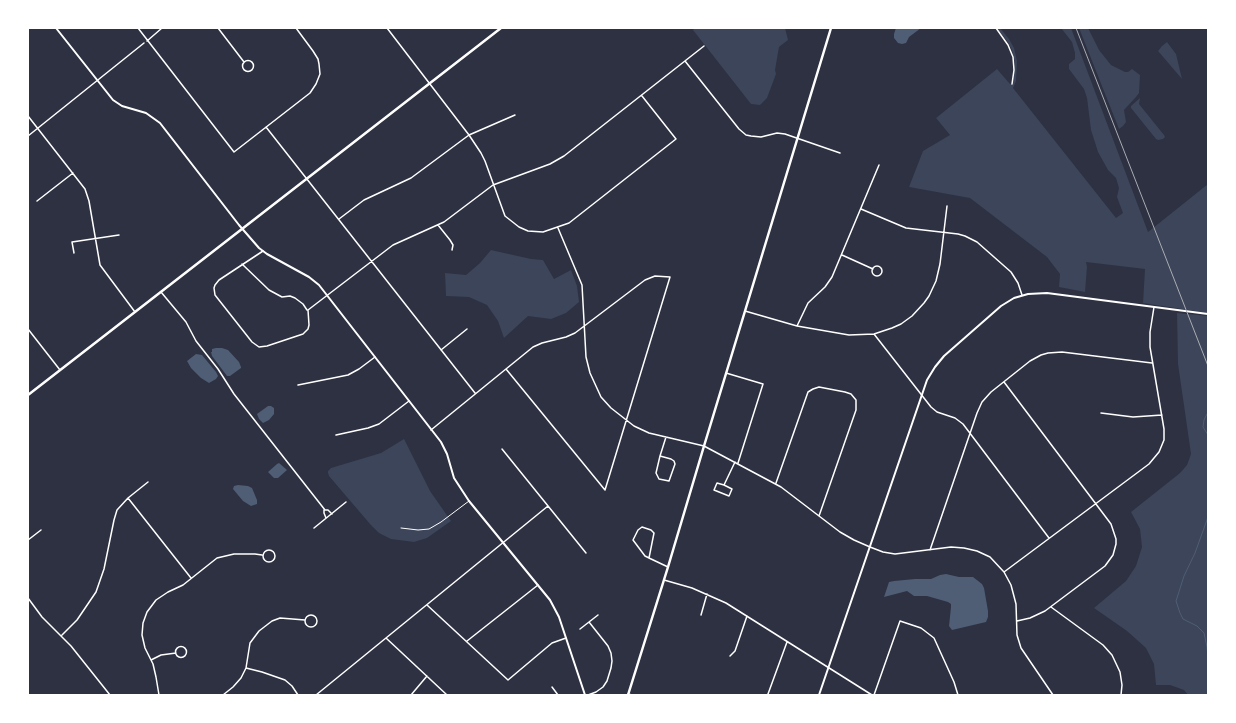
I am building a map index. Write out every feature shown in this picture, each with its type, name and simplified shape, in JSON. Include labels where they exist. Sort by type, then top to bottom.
[{"type":"main road","points":[[28,395],[501,28]]},
{"type":"main road","points":[[628,694],[668,567],[831,28]]},
{"type":"street","points":[[56,28],[113,100],[122,106],[146,113],[160,123],[262,251],[309,277],[319,285],[328,296],[444,448],[454,478],[469,501],[550,600],[557,612],[586,695],[596,692],[607,681],[612,661],[608,646],[589,622]]},
{"type":"street","points":[[138,28],[234,152],[310,93],[316,84],[320,69],[318,59],[296,28]]},
{"type":"street","points":[[147,41],[162,28]]},
{"type":"street","points":[[218,28],[244,62],[242,65],[244,70],[247,72],[252,70],[253,63],[250,61],[244,62]]},
{"type":"street","points":[[387,28],[469,135],[484,161],[505,216],[519,227],[528,231],[539,233],[569,224],[676,139],[642,95]]},
{"type":"street","points":[[996,28],[1008,45],[1013,57],[1014,70],[1012,84]]},
{"type":"street","points":[[28,136],[144,43]]},
{"type":"street","points":[[308,310],[397,242],[444,222],[493,185],[560,159],[704,46]]},
{"type":"street","points":[[685,61],[746,135],[761,137],[777,133],[785,134],[840,153]]},
{"type":"street","points":[[338,219],[364,200],[411,178],[469,135],[515,115]]},
{"type":"street","points":[[28,116],[73,173],[87,194],[99,261],[103,270],[135,312]]},
{"type":"street","points":[[266,127],[475,394]]},
{"type":"street","points":[[797,326],[808,302],[830,282],[879,165]]},
{"type":"street","points":[[37,201],[73,173]]},
{"type":"street","points":[[745,311],[797,326],[849,335],[874,334],[892,328],[907,320],[918,310],[929,296],[934,285],[938,273],[947,206]]},
{"type":"street","points":[[861,209],[906,228],[965,236],[983,245],[1011,272],[1018,283],[1022,295]]},
{"type":"street","points":[[438,225],[453,245],[452,250]]},
{"type":"street","points":[[558,228],[582,285],[586,357],[592,380],[606,402],[616,413],[634,426],[649,433],[704,446],[776,483],[789,491],[844,535],[870,548],[895,554],[957,547],[971,549],[990,557],[1004,572],[1012,588],[1016,604],[1018,635],[1021,648],[1053,695]]},
{"type":"street","points":[[74,253],[72,242],[119,235]]},
{"type":"street","points":[[242,264],[269,290],[282,296],[290,296],[295,298],[303,304],[308,310],[309,325],[308,329],[303,334],[267,346],[259,347],[252,342],[215,295],[214,288],[216,282],[242,264],[262,251]]},
{"type":"street","points":[[842,255],[873,269]]},
{"type":"street","points":[[875,266],[878,266],[881,268],[882,273],[875,276],[872,272],[873,269],[875,266]]},
{"type":"street","points":[[431,430],[475,394],[506,369],[537,344],[571,335],[645,280],[655,276],[670,277],[605,490],[506,369]]},
{"type":"street","points":[[162,292],[186,322],[196,341],[218,369],[234,394],[325,510],[328,510],[332,514]]},
{"type":"street","points":[[819,695],[922,396],[931,374],[944,356],[1001,306],[1014,298],[1034,293],[1047,293],[1208,314]]},
{"type":"street","points":[[1004,572],[1149,464],[1159,452],[1164,440],[1164,429],[1152,363],[1150,340],[1154,307]]},
{"type":"street","points":[[28,329],[60,370]]},
{"type":"street","points":[[441,350],[467,329]]},
{"type":"street","points":[[874,334],[934,410],[959,420],[1049,538]]},
{"type":"street","points":[[930,550],[977,413],[982,402],[991,392],[1036,358],[1048,353],[1056,352],[1152,363]]},
{"type":"street","points":[[298,385],[348,375],[375,357]]},
{"type":"street","points":[[726,373],[763,384],[738,464]]},
{"type":"street","points":[[1004,382],[1114,529],[1116,544],[1113,555],[1105,566],[1051,607],[1038,615],[1017,621]]},
{"type":"street","points":[[776,483],[806,395],[810,390],[816,388],[826,388],[851,394],[857,404],[856,410],[819,516]]},
{"type":"street","points":[[336,434],[368,428],[379,424],[409,401]]},
{"type":"street","points":[[1101,413],[1133,417],[1162,415]]},
{"type":"street","points":[[660,456],[674,461],[675,464],[669,481],[659,478],[656,475],[660,456],[666,437]]},
{"type":"street","points":[[502,449],[586,553]]},
{"type":"street","points":[[724,485],[734,462]]},
{"type":"street","points":[[62,635],[77,620],[96,592],[104,569],[115,515],[120,506],[148,482]]},
{"type":"street","points":[[716,483],[724,485],[732,489],[729,496],[714,490],[716,483]]},
{"type":"street","points":[[128,498],[191,579]]},
{"type":"street","points":[[314,528],[346,502]]},
{"type":"street","points":[[316,695],[548,506]]},
{"type":"street","points":[[325,510],[324,513],[326,518]]},
{"type":"street","points":[[649,558],[654,533],[651,530],[642,527],[638,530],[633,540],[645,556],[649,558],[668,567]]},
{"type":"street","points":[[28,540],[42,530]]},
{"type":"street","points":[[266,550],[270,550],[275,554],[275,558],[268,562],[262,555],[266,550]]},
{"type":"street","points":[[159,695],[156,677],[151,660],[145,648],[142,635],[143,623],[147,612],[156,600],[183,585],[217,558],[225,555],[262,555]]},
{"type":"street","points":[[664,580],[692,588],[726,603],[873,695],[900,621],[921,628],[934,638],[954,682],[958,695]]},
{"type":"street","points":[[467,642],[538,585]]},
{"type":"street","points":[[701,615],[707,594]]},
{"type":"street","points":[[28,598],[42,617],[62,635],[110,695]]},
{"type":"street","points":[[428,605],[508,680],[552,643],[566,638]]},
{"type":"street","points":[[1051,607],[1103,646],[1112,655],[1120,672],[1122,685],[1121,695]]},
{"type":"street","points":[[311,615],[316,617],[318,621],[316,625],[311,627],[307,626],[305,620],[307,616],[311,615]]},
{"type":"street","points":[[580,629],[598,615]]},
{"type":"street","points":[[730,656],[735,651],[747,616]]},
{"type":"street","points":[[223,695],[241,678],[246,668],[250,644],[259,630],[272,620],[280,618],[305,620]]},
{"type":"street","points":[[386,638],[447,695]]},
{"type":"street","points":[[767,695],[787,642]]},
{"type":"street","points":[[182,646],[187,651],[185,656],[182,658],[178,657],[176,653],[178,648],[182,646]]},
{"type":"street","points":[[151,660],[161,655],[176,653]]},
{"type":"street","points":[[246,668],[285,680],[292,686],[298,695]]},
{"type":"street","points":[[411,695],[427,676]]},
{"type":"street","points":[[552,687],[558,695]]},
{"type":"street","points":[[628,694],[632,695]]},
{"type":"lane","points":[[401,528],[418,530],[429,529],[469,501]]},
{"type":"shaded area","points":[[695,28],[785,28],[788,40],[779,47],[775,70],[776,74],[767,98],[760,105],[751,104],[693,30]]},
{"type":"shaded area","points":[[896,28],[921,28],[909,37],[906,43],[902,44],[898,43],[894,38]]},
{"type":"shaded area","points":[[997,28],[1000,28],[1014,48],[1017,61],[1016,81],[1013,88],[1116,218],[1123,213],[1117,197],[1119,188],[1116,178],[1108,170],[1098,152],[1091,130],[1087,98],[1084,89],[1069,69],[1069,64],[1075,59],[1072,42],[1061,28],[1071,28],[1148,232],[1208,184],[1208,313],[1143,303],[1145,269],[1086,262],[1085,292],[1059,287],[1060,274],[1047,257],[970,198],[909,187],[923,151],[950,135],[936,118],[997,69],[1010,84],[1013,84],[1015,63],[1012,50]]},
{"type":"shaded area","points":[[1079,28],[1088,28],[1099,50],[1111,65],[1125,72],[1132,69],[1140,75],[1139,93],[1124,110],[1126,122],[1119,129]]},
{"type":"shaded area","points":[[1167,42],[1176,54],[1182,79],[1158,51]]},
{"type":"shaded area","points":[[1140,98],[1139,104],[1164,135],[1165,137],[1163,139],[1156,139],[1131,108],[1131,106]]},
{"type":"shaded area","points":[[491,250],[531,259],[543,260],[554,279],[571,270],[577,286],[579,302],[566,313],[551,319],[528,316],[504,338],[498,321],[487,305],[469,297],[446,296],[445,273],[466,275],[480,263]]},
{"type":"shaded area","points":[[1177,313],[1208,316],[1208,695],[1188,695],[1184,690],[1170,685],[1156,685],[1154,664],[1146,648],[1127,631],[1094,608],[1126,581],[1136,566],[1142,547],[1140,529],[1131,512],[1180,473],[1187,465],[1191,454],[1178,364]]},
{"type":"shaded area","points":[[216,348],[228,350],[239,362],[241,368],[230,376],[227,376],[212,356],[212,349]]},
{"type":"shaded area","points":[[196,354],[202,355],[216,372],[218,376],[216,379],[209,383],[201,378],[191,368],[187,361]]},
{"type":"shaded area","points":[[268,406],[274,408],[274,414],[269,420],[263,423],[257,414]]},
{"type":"shaded area","points":[[404,439],[430,491],[451,521],[427,538],[414,542],[391,539],[379,533],[328,473],[331,468],[381,453]]},
{"type":"shaded area","points":[[279,463],[287,470],[278,478],[274,478],[268,472]]},
{"type":"shaded area","points":[[238,485],[252,488],[257,504],[251,506],[243,501],[233,489],[234,486]]},
{"type":"shaded area","points":[[946,574],[959,577],[973,577],[982,584],[988,611],[986,622],[952,630],[949,626],[951,604],[948,602],[927,596],[914,596],[907,591],[884,597],[889,582],[931,579]]},
{"type":"waterway","points":[[1207,414],[1203,427],[1208,435]]},
{"type":"waterway","points":[[1208,517],[1195,553],[1184,576],[1176,601],[1183,619],[1197,626],[1204,633],[1208,657]]},
{"type":"railway","points":[[1076,28],[1208,366]]}]
